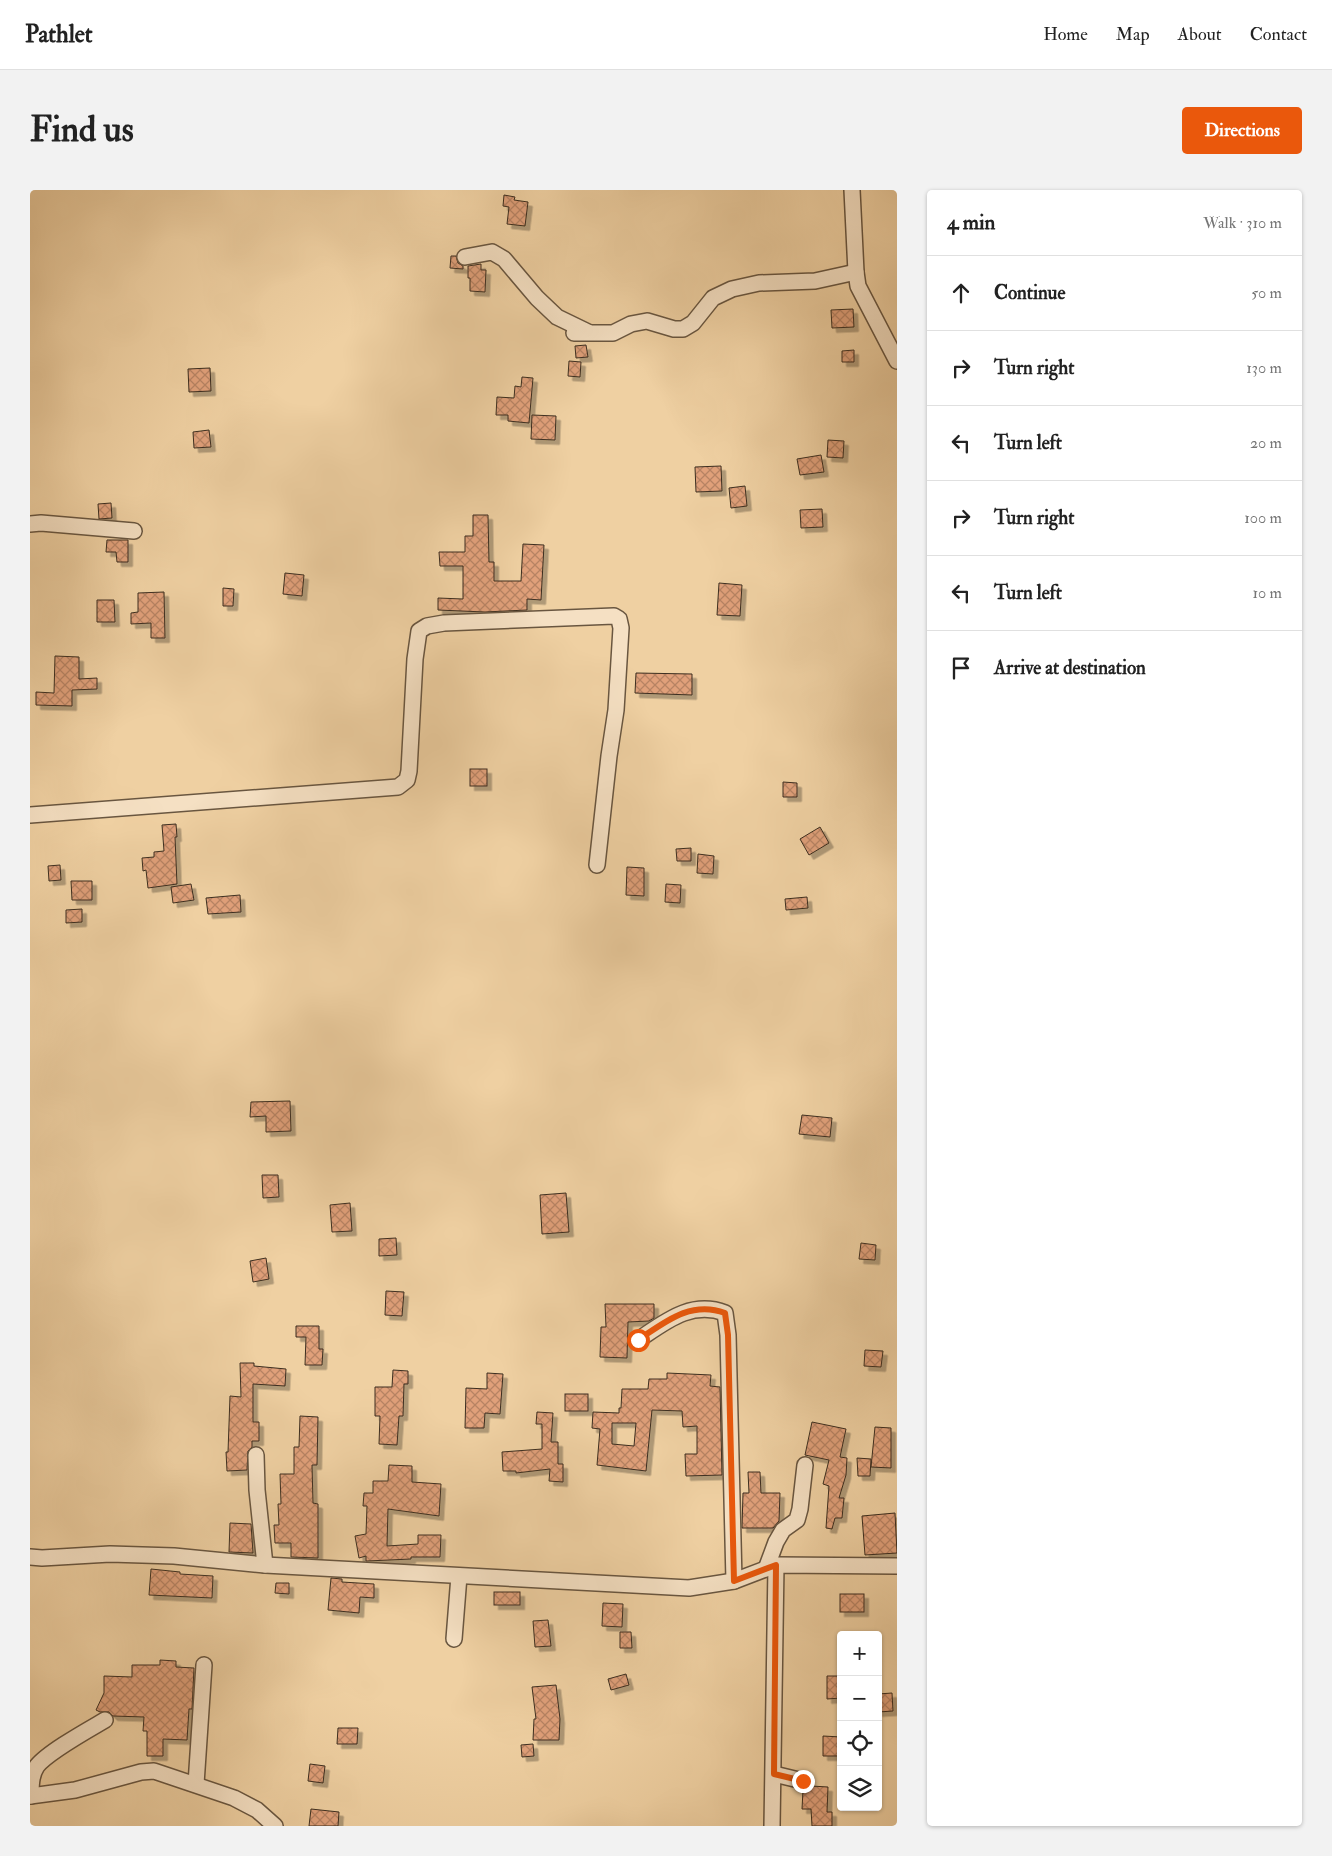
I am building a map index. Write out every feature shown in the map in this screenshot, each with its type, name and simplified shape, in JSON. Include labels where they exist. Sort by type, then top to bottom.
[{"type":"street","points":[[852,190],[858,286],[897,361]]},
{"type":"street","points":[[465,257],[492,252],[504,259],[537,298],[557,317],[581,332],[613,333],[630,324],[647,321],[674,329],[682,329],[693,323],[713,298],[732,289],[759,283],[815,281],[856,272]]},
{"type":"street","points":[[30,524],[41,523],[134,531]]},
{"type":"street","points":[[30,815],[398,787],[407,780],[409,771],[415,659],[419,631],[427,626],[444,623],[614,616],[619,619],[621,628],[616,710],[597,865]]},
{"type":"street","points":[[638,1340],[677,1314],[700,1309],[714,1309],[725,1313],[728,1335],[734,1581]]},
{"type":"street","points":[[256,1455],[257,1490],[266,1565]]},
{"type":"street","points":[[772,1826],[774,1774],[771,1567],[776,1542],[783,1530],[797,1520],[805,1465]]},
{"type":"street","points":[[30,1557],[110,1554],[174,1556],[266,1565],[689,1588],[734,1581],[771,1567],[897,1566]]},
{"type":"street","points":[[454,1639],[459,1576]]},
{"type":"street","points":[[196,1784],[204,1666]]},
{"type":"street","points":[[105,1720],[38,1765],[31,1784],[30,1796],[75,1790],[141,1772],[154,1771],[234,1798],[257,1810],[275,1826]]},
{"type":"street","points":[[774,1774],[803,1781]]},
{"type":"building","points":[[504,195],[515,197],[514,200],[528,202],[525,226],[507,224],[509,207],[503,206]]},
{"type":"building","points":[[451,256],[456,256],[458,263],[463,266],[463,269],[450,268]]},
{"type":"building","points":[[481,264],[481,270],[486,270],[485,292],[470,291],[468,266]]},
{"type":"building","points":[[853,309],[854,327],[832,328],[831,310]]},
{"type":"building","points":[[586,345],[588,357],[576,358],[575,346]]},
{"type":"building","points":[[854,350],[854,362],[842,362],[842,351]]},
{"type":"building","points":[[569,361],[581,362],[580,377],[568,376]]},
{"type":"building","points":[[210,368],[211,391],[189,392],[188,369]]},
{"type":"building","points":[[522,377],[533,378],[529,423],[508,421],[508,415],[496,415],[497,397],[514,398],[515,386],[521,387]]},
{"type":"building","points":[[532,415],[556,416],[555,440],[531,439]]},
{"type":"building","points":[[209,430],[211,447],[194,448],[193,432]]},
{"type":"building","points":[[828,440],[844,441],[843,458],[827,457]]},
{"type":"building","points":[[821,455],[824,472],[800,475],[797,459]]},
{"type":"building","points":[[721,466],[722,491],[696,492],[695,467]]},
{"type":"building","points":[[745,486],[747,506],[731,508],[729,488]]},
{"type":"building","points":[[111,503],[112,518],[99,519],[98,504]]},
{"type":"building","points":[[822,509],[823,527],[801,528],[800,510]]},
{"type":"building","points":[[473,515],[488,515],[489,562],[494,562],[494,581],[521,581],[523,544],[544,545],[541,600],[527,599],[527,610],[485,612],[438,610],[438,598],[463,599],[463,566],[440,566],[439,552],[465,552],[465,536],[473,536]]},
{"type":"building","points":[[107,540],[128,540],[128,562],[117,562],[116,552],[106,552]]},
{"type":"building","points":[[285,573],[304,575],[302,596],[283,594]]},
{"type":"building","points":[[719,583],[742,585],[740,616],[717,615]]},
{"type":"building","points":[[223,588],[234,589],[233,606],[223,606]]},
{"type":"building","points":[[164,592],[165,638],[151,638],[151,623],[131,624],[131,613],[138,612],[138,593]]},
{"type":"building","points":[[97,600],[114,600],[115,622],[97,622]]},
{"type":"building","points":[[55,656],[79,657],[79,679],[97,678],[97,689],[72,690],[72,706],[36,705],[36,692],[54,693]]},
{"type":"building","points":[[636,673],[692,674],[692,695],[635,693]]},
{"type":"building","points":[[470,769],[487,769],[487,786],[470,786]]},
{"type":"building","points":[[783,782],[797,783],[797,797],[783,797]]},
{"type":"building","points":[[176,824],[177,884],[148,888],[146,870],[143,871],[142,858],[154,857],[154,852],[164,851],[162,825]]},
{"type":"building","points":[[820,827],[829,843],[809,855],[800,839]]},
{"type":"building","points":[[691,848],[691,861],[677,861],[676,849]]},
{"type":"building","points":[[698,854],[714,856],[713,874],[697,873]]},
{"type":"building","points":[[60,865],[61,880],[49,881],[48,866]]},
{"type":"building","points":[[627,867],[644,868],[644,896],[626,895]]},
{"type":"building","points":[[71,881],[92,881],[92,900],[72,900]]},
{"type":"building","points":[[191,884],[194,900],[173,903],[171,887]]},
{"type":"building","points":[[666,884],[681,885],[680,903],[665,902]]},
{"type":"building","points":[[240,895],[241,912],[208,914],[206,898]]},
{"type":"building","points":[[807,897],[808,908],[786,910],[785,899]]},
{"type":"building","points":[[82,909],[82,922],[66,923],[66,910]]},
{"type":"building","points":[[290,1101],[291,1131],[266,1132],[266,1116],[250,1117],[251,1102]]},
{"type":"building","points":[[802,1115],[832,1118],[830,1137],[799,1134]]},
{"type":"building","points":[[262,1175],[278,1175],[279,1197],[263,1198]]},
{"type":"building","points":[[566,1193],[569,1232],[542,1234],[540,1195]]},
{"type":"building","points":[[350,1203],[352,1231],[332,1232],[330,1205]]},
{"type":"building","points":[[396,1238],[397,1255],[379,1256],[379,1239]]},
{"type":"building","points":[[861,1243],[876,1245],[875,1260],[859,1259]]},
{"type":"building","points":[[266,1258],[269,1279],[253,1282],[250,1261]]},
{"type":"building","points":[[386,1291],[404,1292],[402,1316],[385,1315]]},
{"type":"building","points":[[605,1304],[654,1304],[654,1318],[649,1321],[628,1322],[627,1358],[600,1357],[601,1327],[606,1327]]},
{"type":"building","points":[[296,1326],[319,1326],[319,1349],[323,1349],[322,1365],[305,1365],[306,1337],[296,1337]]},
{"type":"building","points":[[865,1350],[883,1351],[881,1367],[864,1366]]},
{"type":"building","points":[[240,1363],[254,1363],[254,1366],[286,1369],[285,1386],[253,1384],[253,1422],[259,1422],[259,1441],[252,1441],[252,1447],[248,1451],[247,1470],[227,1471],[226,1452],[228,1452],[230,1396],[241,1397]]},
{"type":"building","points":[[393,1370],[408,1371],[408,1384],[404,1384],[403,1416],[399,1416],[397,1445],[379,1444],[380,1416],[375,1416],[375,1387],[392,1387]]},
{"type":"building","points":[[487,1373],[503,1374],[500,1414],[485,1413],[484,1428],[465,1428],[466,1388],[487,1389]]},
{"type":"building","points":[[667,1373],[711,1375],[710,1386],[720,1387],[722,1475],[686,1476],[685,1454],[697,1454],[697,1426],[683,1427],[682,1411],[652,1410],[646,1471],[597,1465],[600,1429],[592,1428],[593,1412],[619,1413],[622,1389],[648,1389],[649,1379],[667,1379]],"holes":[[[612,1423],[636,1423],[634,1446],[612,1444]]]},
{"type":"building","points":[[565,1394],[588,1394],[588,1411],[565,1411]]},
{"type":"building","points":[[537,1412],[553,1413],[551,1442],[558,1442],[558,1464],[563,1464],[563,1482],[549,1481],[550,1469],[516,1473],[516,1471],[503,1471],[502,1452],[542,1449],[542,1424],[536,1424]]},
{"type":"building","points":[[300,1416],[318,1417],[317,1465],[312,1465],[313,1503],[318,1504],[318,1558],[291,1557],[291,1543],[275,1543],[274,1525],[279,1525],[278,1504],[281,1504],[280,1474],[294,1474],[294,1447],[299,1447]]},
{"type":"building","points":[[812,1422],[846,1429],[840,1457],[847,1458],[846,1475],[839,1498],[844,1498],[842,1518],[835,1518],[832,1529],[826,1528],[829,1486],[823,1484],[829,1460],[805,1455]]},
{"type":"building","points":[[875,1427],[891,1428],[891,1468],[871,1467]]},
{"type":"building","points":[[857,1458],[871,1459],[870,1476],[858,1476]]},
{"type":"building","points":[[389,1465],[412,1466],[412,1482],[441,1484],[439,1516],[388,1509],[387,1546],[418,1544],[418,1535],[441,1535],[440,1557],[411,1557],[411,1559],[367,1561],[366,1556],[359,1558],[355,1536],[366,1534],[367,1506],[363,1506],[364,1493],[373,1493],[373,1481],[388,1481]]},
{"type":"building","points":[[748,1472],[760,1472],[761,1493],[780,1493],[779,1521],[773,1528],[742,1528],[743,1493],[749,1493]]},
{"type":"building","points":[[895,1513],[897,1553],[865,1555],[862,1516]]},
{"type":"building","points":[[230,1523],[251,1524],[253,1553],[229,1552]]},
{"type":"building","points":[[151,1569],[180,1572],[180,1574],[213,1576],[212,1598],[149,1595]]},
{"type":"building","points":[[331,1578],[342,1579],[342,1582],[374,1584],[374,1598],[360,1597],[359,1613],[328,1610]]},
{"type":"building","points":[[276,1583],[289,1583],[289,1594],[275,1593]]},
{"type":"building","points":[[494,1592],[520,1592],[520,1605],[494,1605]]},
{"type":"building","points":[[840,1594],[864,1594],[864,1612],[840,1612]]},
{"type":"building","points":[[603,1603],[623,1604],[622,1627],[602,1626]]},
{"type":"building","points":[[548,1620],[551,1646],[535,1647],[533,1621]]},
{"type":"building","points":[[620,1632],[631,1632],[632,1648],[620,1648]]},
{"type":"building","points":[[160,1660],[176,1661],[176,1667],[194,1668],[192,1709],[189,1709],[187,1740],[163,1739],[163,1756],[147,1756],[147,1731],[143,1731],[144,1717],[113,1716],[109,1712],[96,1710],[104,1693],[104,1676],[132,1677],[132,1665],[160,1665]]},
{"type":"building","points":[[626,1674],[629,1685],[611,1690],[608,1679]]},
{"type":"building","points":[[827,1676],[837,1676],[837,1698],[827,1699]]},
{"type":"building","points":[[556,1685],[560,1719],[559,1740],[533,1740],[534,1719],[536,1719],[532,1687]]},
{"type":"building","points":[[892,1693],[893,1711],[882,1712],[882,1694]]},
{"type":"building","points":[[338,1728],[358,1728],[357,1744],[337,1744]]},
{"type":"building","points":[[823,1736],[837,1737],[837,1756],[823,1756]]},
{"type":"building","points":[[533,1744],[534,1756],[522,1757],[521,1745]]},
{"type":"building","points":[[310,1764],[325,1766],[323,1783],[308,1781]]},
{"type":"building","points":[[811,1786],[828,1787],[827,1812],[832,1812],[832,1826],[812,1826],[811,1809],[802,1809],[803,1790]]},
{"type":"building","points":[[311,1809],[339,1812],[338,1826],[309,1826]]},
{"type":"route","points":[[638,1340],[677,1314],[700,1309],[714,1309],[725,1313],[727,1318],[730,1488],[734,1581],[776,1565],[774,1774],[803,1781]]}]
